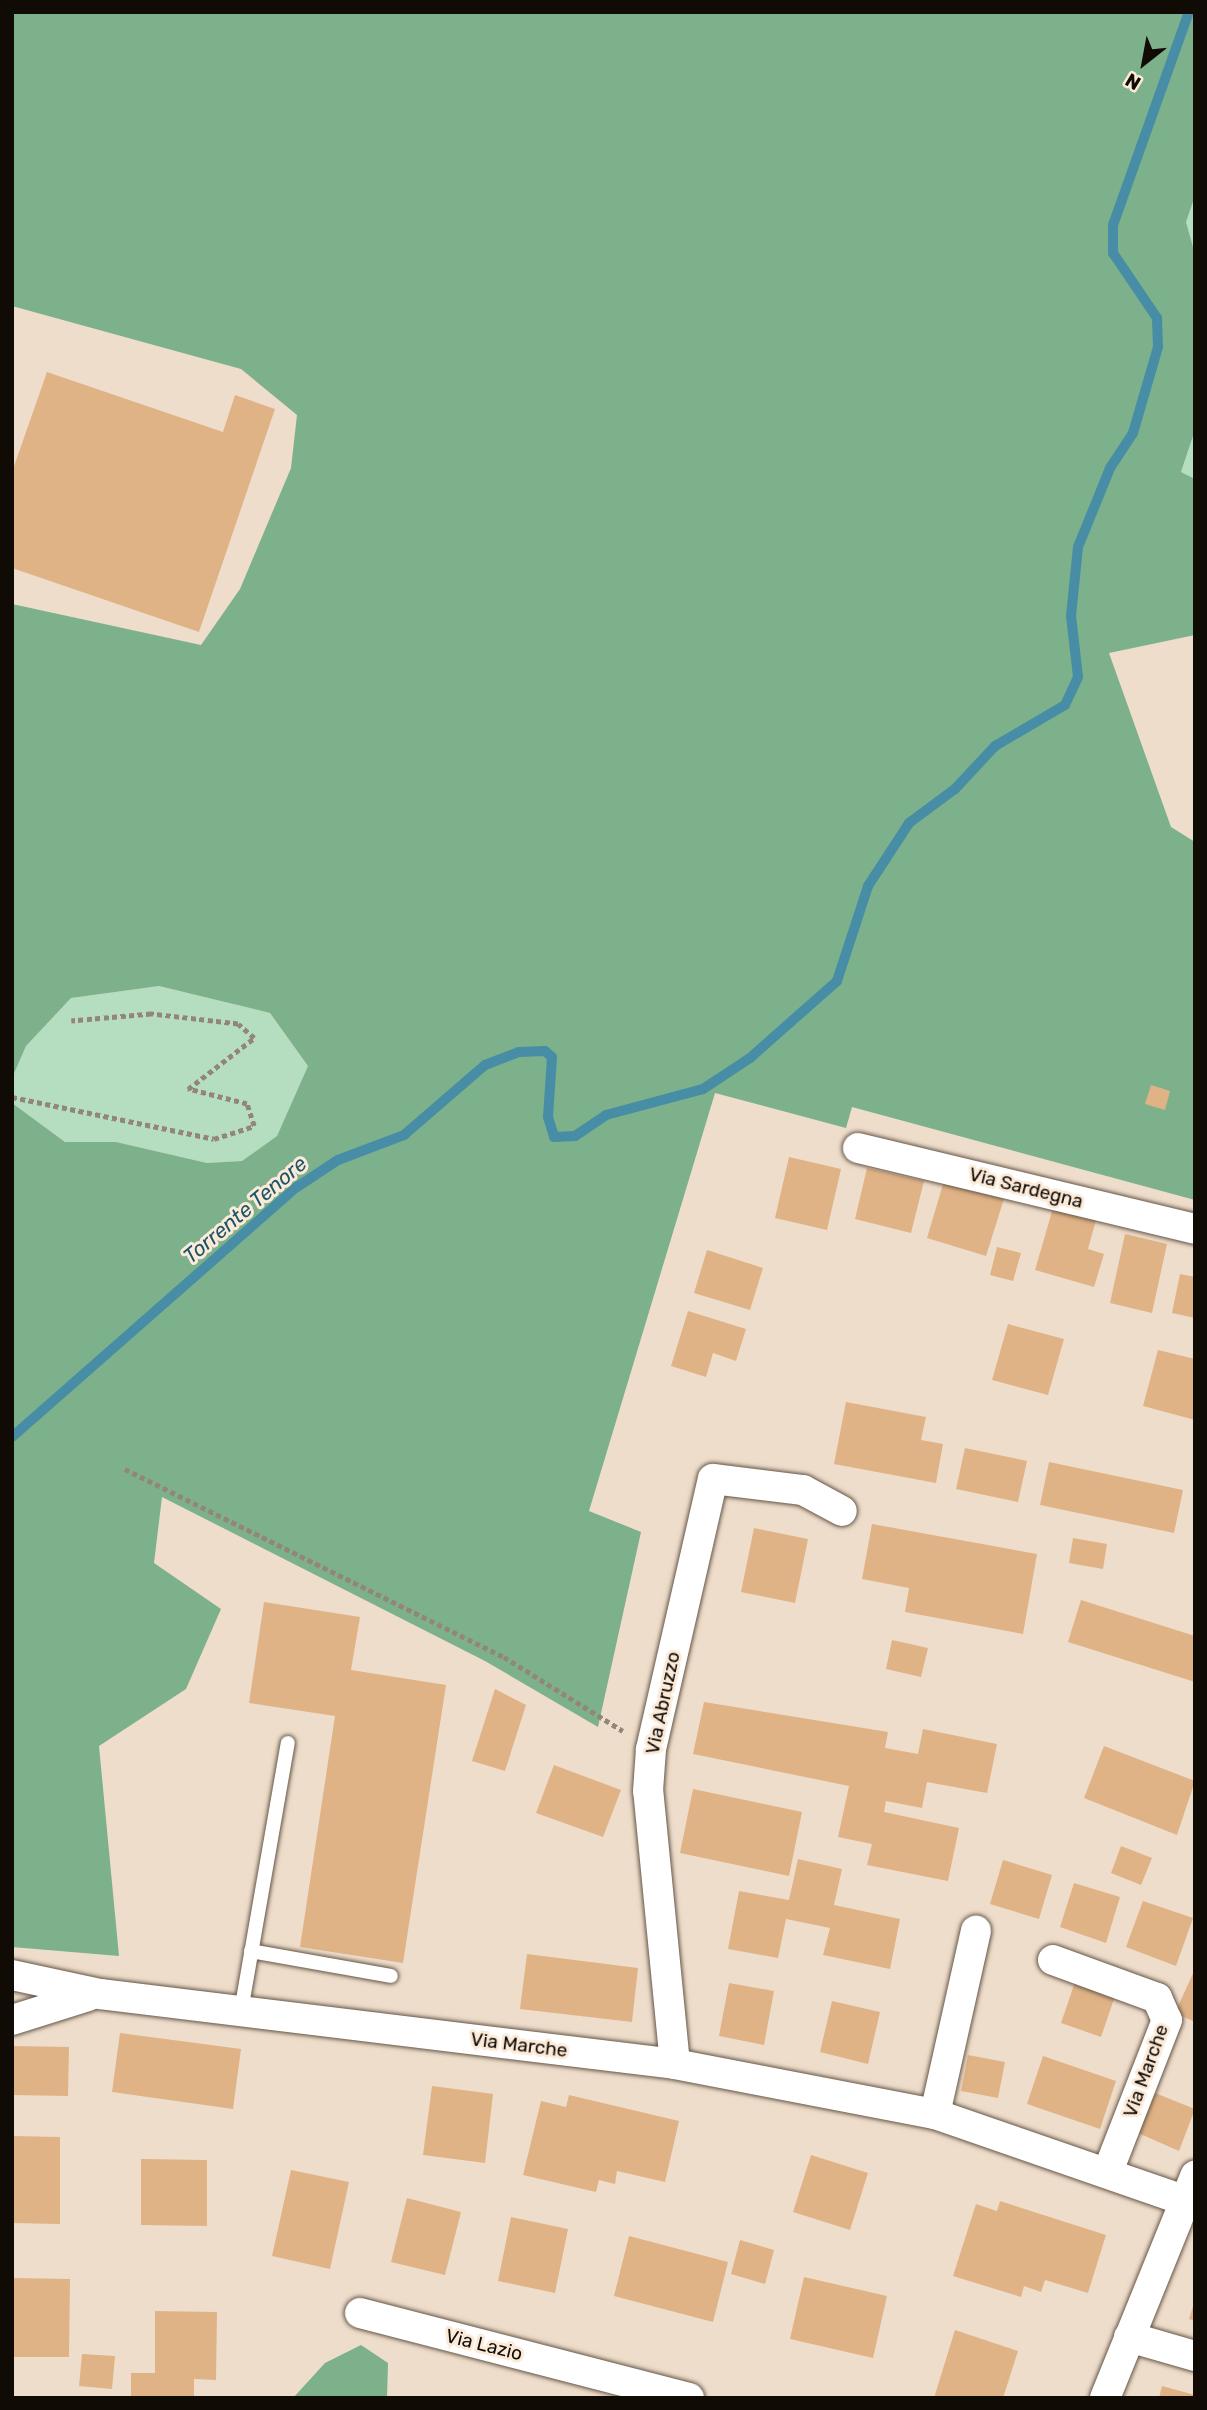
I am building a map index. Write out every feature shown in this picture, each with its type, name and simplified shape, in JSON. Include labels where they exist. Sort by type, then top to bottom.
[{"type":"street","name":"Via Sardegna","points":[[858,1148],[1195,1229]]},
{"type":"street","name":"Via Abruzzo","points":[[675,2064],[648,1791],[651,1749],[713,1479],[803,1490],[842,1511]]},
{"type":"street","points":[[935,2114],[976,1931]]},
{"type":"street","name":"Via Marche","points":[[1053,1960],[1157,1997],[1167,2020],[1109,2169]]},
{"type":"street","name":"Via Marche","points":[[12,1975],[100,1994],[675,2064],[935,2114],[1109,2169],[1189,2188]]},
{"type":"street","name":"Via Marche","points":[[12,2020],[100,1994]]},
{"type":"street","points":[[1105,2398],[1189,2188]]},
{"type":"street","name":"Via Lazio","points":[[360,2313],[604,2387],[689,2398]]},
{"type":"street","points":[[1129,2337],[1195,2356]]},
{"type":"lane","points":[[241,2011],[288,1743]]},
{"type":"lane","points":[[251,1951],[391,1976]]},
{"type":"path","points":[[12,1097],[214,1139],[254,1126],[247,1104],[188,1089],[254,1038],[238,1024],[151,1014],[71,1021]]},
{"type":"path","points":[[125,1469],[505,1657],[651,1749]]},
{"type":"green space","points":[[12,12],[1195,12],[1195,196],[1186,222],[1195,254],[1195,430],[1181,472],[1195,479],[1195,635],[1109,653],[1171,827],[1195,842],[1195,1200],[852,1107],[846,1128],[715,1093],[589,1511],[641,1532],[598,1727],[485,1661],[162,1497],[154,1563],[221,1609],[186,1689],[99,1746],[119,1956],[12,1947],[12,1103],[65,1142],[116,1142],[207,1163],[242,1161],[277,1136],[308,1066],[270,1013],[159,986],[71,998],[26,1046],[12,1078],[12,604],[201,645],[240,589],[291,468],[297,415],[241,369],[12,306]]},
{"type":"green space","points":[[1195,196],[1195,254],[1186,222]]},
{"type":"green space","points":[[1195,430],[1195,479],[1181,472]]},
{"type":"green space","points":[[159,986],[270,1013],[308,1066],[277,1136],[242,1161],[207,1163],[116,1142],[65,1142],[12,1103],[12,1078],[26,1046],[71,998]]},
{"type":"green space","points":[[361,2345],[388,2363],[387,2398],[293,2398],[325,2363]]},
{"type":"building","points":[[47,372],[223,432],[235,395],[275,409],[199,632],[12,568],[12,472]]},
{"type":"building","points":[[1151,1085],[1170,1091],[1165,1110],[1145,1104]]},
{"type":"building","points":[[789,1157],[841,1169],[827,1230],[775,1218]]},
{"type":"building","points":[[867,1168],[924,1181],[911,1233],[855,1219]]},
{"type":"building","points":[[944,1181],[1004,1199],[986,1256],[927,1238]]},
{"type":"building","points":[[1053,1208],[1096,1220],[1088,1249],[1104,1254],[1094,1287],[1035,1270]]},
{"type":"building","points":[[1125,1234],[1167,1244],[1152,1313],[1110,1303]]},
{"type":"building","points":[[997,1247],[1021,1253],[1013,1281],[990,1275]]},
{"type":"building","points":[[707,1250],[763,1268],[750,1310],[694,1293]]},
{"type":"building","points":[[1180,1274],[1195,1277],[1195,1318],[1172,1313]]},
{"type":"building","points":[[688,1311],[746,1329],[736,1361],[713,1353],[706,1377],[671,1366]]},
{"type":"building","points":[[1008,1324],[1064,1339],[1048,1395],[992,1380]]},
{"type":"building","points":[[1158,1350],[1195,1359],[1195,1420],[1143,1406]]},
{"type":"building","points":[[846,1402],[926,1417],[921,1440],[943,1444],[936,1483],[834,1464]]},
{"type":"building","points":[[965,1448],[1027,1461],[1018,1502],[956,1489]]},
{"type":"building","points":[[1049,1462],[1183,1490],[1174,1533],[1040,1505]]},
{"type":"building","points":[[872,1524],[1037,1554],[1023,1634],[905,1612],[909,1588],[862,1579]]},
{"type":"building","points":[[754,1528],[808,1539],[795,1603],[741,1592]]},
{"type":"building","points":[[1073,1538],[1107,1544],[1103,1569],[1069,1563]]},
{"type":"building","points":[[1081,1600],[1195,1636],[1195,1682],[1068,1642]]},
{"type":"building","points":[[264,1602],[360,1617],[351,1670],[446,1685],[403,1963],[300,1947],[335,1716],[249,1703]]},
{"type":"building","points":[[892,1640],[928,1648],[921,1677],[886,1669]]},
{"type":"building","points":[[495,1689],[526,1705],[505,1771],[472,1761]]},
{"type":"building","points":[[704,1702],[888,1732],[885,1748],[918,1754],[923,1729],[997,1744],[987,1793],[927,1782],[922,1808],[886,1801],[884,1812],[959,1828],[948,1881],[867,1865],[872,1844],[838,1837],[849,1786],[693,1754]]},
{"type":"building","points":[[1104,1746],[1195,1781],[1177,1835],[1084,1798]]},
{"type":"building","points":[[554,1765],[621,1790],[603,1837],[536,1813]]},
{"type":"building","points":[[693,1789],[802,1812],[789,1876],[680,1853]]},
{"type":"building","points":[[1121,1846],[1152,1858],[1141,1885],[1111,1873]]},
{"type":"building","points":[[798,1859],[842,1869],[834,1905],[900,1919],[890,1969],[823,1955],[830,1928],[786,1919],[778,1958],[728,1949],[739,1891],[789,1900]]},
{"type":"building","points":[[1003,1860],[1052,1875],[1039,1919],[990,1904]]},
{"type":"building","points":[[1074,1883],[1120,1897],[1106,1943],[1060,1927]]},
{"type":"building","points":[[1143,1901],[1193,1918],[1176,1966],[1126,1947]]},
{"type":"building","points":[[527,1954],[638,1968],[632,2022],[520,2009]]},
{"type":"building","points":[[1195,1969],[1195,2022],[1175,2013]]},
{"type":"building","points":[[1076,1979],[1116,1993],[1101,2037],[1061,2023]]},
{"type":"building","points":[[729,1983],[774,1991],[764,2045],[719,2036]]},
{"type":"building","points":[[832,2001],[880,2012],[868,2064],[820,2052]]},
{"type":"building","points":[[120,2033],[241,2049],[233,2109],[112,2092]]},
{"type":"building","points":[[12,2046],[69,2047],[68,2096],[12,2095]]},
{"type":"building","points":[[968,2055],[1005,2062],[998,2098],[961,2091]]},
{"type":"building","points":[[1043,2056],[1116,2081],[1100,2129],[1027,2104]]},
{"type":"building","points":[[432,2086],[493,2094],[485,2163],[423,2155]]},
{"type":"building","points":[[1155,2093],[1195,2109],[1179,2151],[1138,2133]]},
{"type":"building","points":[[569,2095],[679,2121],[665,2182],[617,2171],[615,2184],[599,2180],[596,2192],[523,2175],[541,2101],[566,2107]]},
{"type":"building","points":[[12,2136],[60,2137],[60,2224],[12,2223]]},
{"type":"building","points":[[811,2155],[868,2173],[850,2230],[793,2212]]},
{"type":"building","points":[[141,2159],[207,2160],[207,2226],[141,2225]]},
{"type":"building","points":[[291,2170],[349,2182],[330,2269],[272,2256]]},
{"type":"building","points":[[407,2198],[461,2212],[445,2275],[391,2262]]},
{"type":"building","points":[[1000,2201],[1106,2235],[1088,2293],[1045,2280],[1041,2292],[1024,2286],[1021,2297],[953,2276],[976,2204],[997,2211]]},
{"type":"building","points":[[511,2217],[568,2229],[555,2293],[498,2281]]},
{"type":"building","points":[[629,2236],[728,2262],[713,2322],[614,2296]]},
{"type":"building","points":[[740,2240],[774,2250],[765,2284],[731,2274]]},
{"type":"building","points":[[804,2277],[887,2296],[873,2358],[790,2339]]},
{"type":"building","points":[[14,2278],[70,2279],[69,2357],[13,2357]]},
{"type":"building","points":[[1195,2303],[1195,2321],[1189,2319]]},
{"type":"building","points":[[155,2311],[217,2312],[216,2380],[194,2379],[194,2398],[131,2398],[131,2373],[155,2373]]},
{"type":"building","points":[[955,2330],[1018,2351],[1003,2398],[934,2398]]},
{"type":"building","points":[[82,2354],[115,2356],[112,2389],[79,2386]]},
{"type":"building","points":[[1162,2386],[1195,2395],[1195,2398],[1159,2398]]},
{"type":"waterway","name":"Torrente Tenore","points":[[12,1437],[297,1187],[338,1160],[404,1135],[485,1065],[519,1052],[545,1051],[552,1057],[548,1117],[554,1137],[575,1136],[606,1115],[703,1089],[750,1058],[837,981],[868,886],[909,823],[955,789],[995,746],[1065,705],[1078,677],[1071,616],[1078,547],[1110,468],[1133,433],[1158,347],[1157,318],[1113,253],[1113,225],[1189,12]]}]
